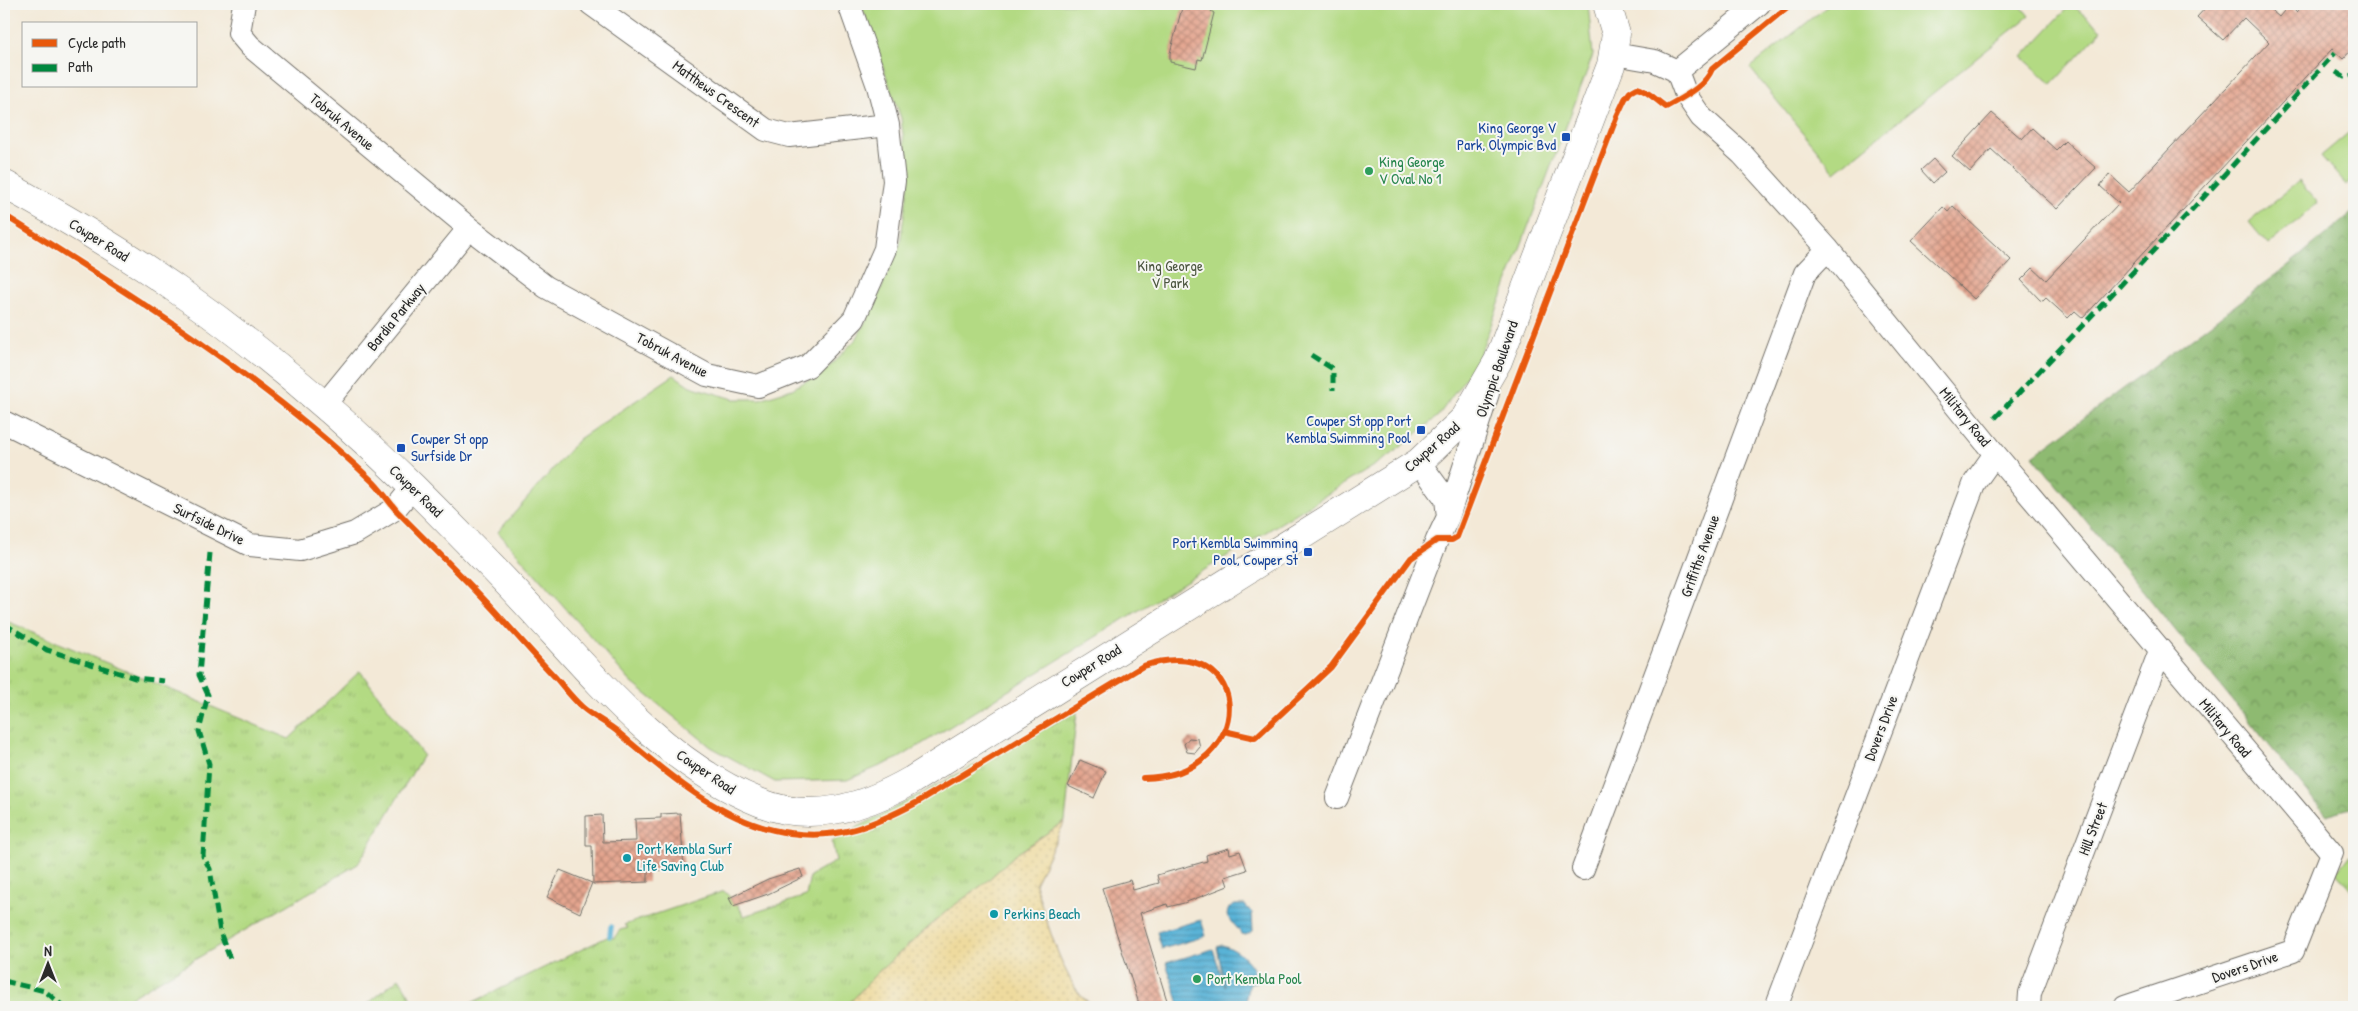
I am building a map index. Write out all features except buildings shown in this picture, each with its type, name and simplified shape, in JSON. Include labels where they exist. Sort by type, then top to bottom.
[{"type":"main road","points":[[1607,4],[1616,34],[1614,54]]},
{"type":"main road","name":"Olympic Boulevard","points":[[1498,361],[1575,157],[1596,109],[1614,54]]},
{"type":"main road","name":"Cowper Road","points":[[4,184],[85,231],[178,290],[224,324],[324,405],[413,487],[484,558],[628,713],[669,747],[715,781],[762,804],[785,810],[808,812],[833,811],[855,806],[888,793],[1419,462],[1465,418],[1498,361]]},
{"type":"street","name":"Tobruk Avenue","points":[[244,4],[239,33],[250,46],[469,228],[546,287],[706,375],[758,386],[808,366],[854,320],[885,249],[894,181],[888,124],[878,86],[849,4]]},
{"type":"street","name":"Matthews Crescent","points":[[590,4],[766,130],[789,136],[888,124]]},
{"type":"street","points":[[1614,54],[1655,62],[1677,70],[1759,4]]},
{"type":"street","name":"Military Road","points":[[1677,70],[1686,95],[1701,117],[1742,154],[1828,249],[1995,454],[2332,853]]},
{"type":"street","name":"Bardia Parkway","points":[[324,405],[469,228]]},
{"type":"street","name":"Griffiths Avenue","points":[[1583,869],[1805,273],[1828,249]]},
{"type":"street","name":"Olympic Boulevard","points":[[1337,798],[1437,540],[1448,517],[1498,361]]},
{"type":"street","name":"Surfside Drive","points":[[4,422],[250,545],[300,550],[355,533],[395,509],[413,487]]},
{"type":"street","name":"Dovers Drive","points":[[1778,1007],[1778,1002],[1975,482],[1995,454]]},
{"type":"street","points":[[1419,462],[1446,499],[1448,517]]},
{"type":"street","name":"Hill Street","points":[[2029,1007],[2030,993],[2160,651]]},
{"type":"street","name":"Dovers Drive","points":[[2125,1007],[2293,951],[2332,853]]},
{"type":"green space","name":"King George V Park","points":[[861,4],[1588,4],[1593,55],[1477,362],[1438,416],[1391,455],[899,758],[847,780],[775,782],[711,747],[631,682],[498,532],[579,439],[674,375],[690,386],[734,399],[760,399],[792,389],[827,369],[857,338],[877,299],[900,244],[909,181],[901,118]]},
{"type":"green space","points":[[1830,4],[2019,4],[2029,16],[1835,172],[1750,68]]},
{"type":"green space","points":[[2071,4],[2102,30],[2052,84],[2022,57]]},
{"type":"green space","points":[[2354,128],[2354,179],[2346,185],[2321,156]]},
{"type":"green space","points":[[2299,181],[2318,203],[2268,245],[2249,222]]},
{"type":"green space","points":[[2354,211],[2354,807],[2326,815],[2033,456],[2280,272]]},
{"type":"green space","points":[[4,620],[289,739],[360,671],[423,755],[358,864],[114,1007],[4,1007]]},
{"type":"green space","points":[[1077,711],[1065,821],[1015,855],[985,883],[948,910],[876,974],[846,1007],[463,1007],[607,937],[614,938],[620,930],[628,928],[624,925],[724,891],[738,905],[744,916],[806,896],[810,876],[836,861],[832,841]]},
{"type":"green space","points":[[2354,854],[2354,893],[2336,872],[2349,856]]},
{"type":"green space","points":[[399,978],[417,1007],[364,1007]]},
{"type":"sand","name":"Perkins Beach","points":[[1065,821],[1035,884],[1064,968],[1080,994],[1096,1007],[846,1007],[876,974],[948,910],[985,883],[1015,855]]},
{"type":"water","points":[[1235,905],[1245,905],[1252,913],[1253,931],[1246,935],[1242,934],[1227,916],[1228,909]]},
{"type":"water","points":[[1201,920],[1206,936],[1162,949],[1157,932]]},
{"type":"water","name":"Port Kembla Pool","points":[[1222,945],[1240,954],[1250,963],[1253,969],[1256,982],[1250,983],[1248,989],[1246,998],[1249,1007],[1180,1007],[1166,963],[1213,949],[1225,987],[1217,947]]},
{"type":"waterway","points":[[610,936],[611,927]]},
{"type":"marked path","points":[[1995,418],[2201,200],[2335,53]]},
{"type":"marked path","points":[[2336,72],[2344,77],[2354,75]]},
{"type":"marked path","points":[[1311,355],[1333,369],[1333,390]]},
{"type":"marked path","points":[[210,553],[199,675],[208,695],[199,731],[209,764],[203,856],[210,869],[220,932],[230,959]]},
{"type":"marked path","points":[[4,624],[47,650],[135,678],[164,681]]},
{"type":"marked path","points":[[4,981],[45,991],[64,1007]]},
{"type":"cycle path","points":[[1224,731],[1255,738],[1331,667],[1411,558],[1437,540],[1452,540],[1457,537],[1617,116],[1630,92],[1637,88],[1641,89],[1666,107],[1699,86],[1712,69],[1791,4]]},
{"type":"cycle path","points":[[4,215],[194,338],[285,406],[329,442],[375,484],[397,511],[481,596],[582,707],[615,729],[677,781],[720,809],[766,828],[790,833],[808,835],[856,829],[916,803],[1143,666],[1180,660],[1207,668],[1223,685],[1229,707],[1224,732],[1208,754],[1181,771],[1143,778]]},
{"type":"place","name":"King George V Park, Olympic Bvd","points":[[1566,137]]},
{"type":"place","name":"King George V Oval No 1","points":[[1369,171]]},
{"type":"place","name":"Cowper St opp Port Kembla Swimming Pool","points":[[1421,430]]},
{"type":"place","name":"Cowper St opp Surfside Dr","points":[[401,448]]},
{"type":"place","name":"Port Kembla Swimming Pool, Cowper St","points":[[1308,552]]},
{"type":"place","name":"Port Kembla Surf Life Saving Club","points":[[627,858]]},
{"type":"place","name":"Perkins Beach","points":[[994,914]]},
{"type":"place","name":"Port Kembla Pool","points":[[1197,979]]}]
